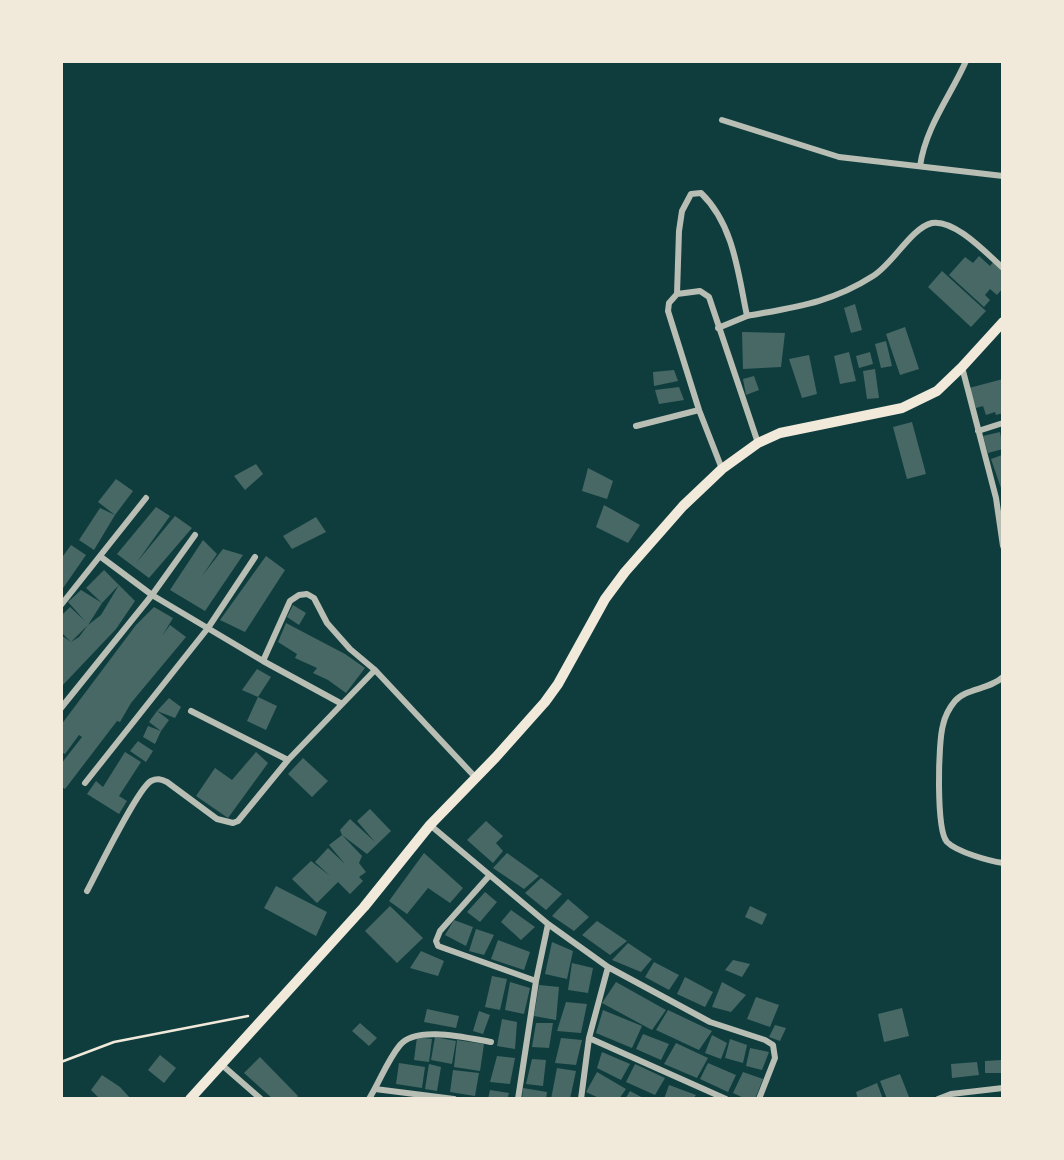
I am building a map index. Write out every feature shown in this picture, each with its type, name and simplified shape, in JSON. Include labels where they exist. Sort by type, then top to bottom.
[{"type":"highway","points":[[190,1099],[364,907],[430,825],[477,778],[545,702],[558,684],[605,598],[683,506],[722,469],[758,443],[780,433],[902,408],[937,391],[1003,322]]},
{"type":"street","points":[[920,166],[931,125],[966,61]]},
{"type":"street","points":[[722,120],[839,157],[1003,176]]},
{"type":"street","points":[[677,294],[682,211],[691,194],[701,194],[717,212],[725,227],[735,254],[747,316]]},
{"type":"street","points":[[718,328],[747,316],[816,303],[836,296],[885,268],[921,228],[932,223],[952,227],[1003,268]]},
{"type":"street","points":[[722,469],[699,410],[668,311],[669,303],[677,294],[693,290],[705,293],[712,304],[758,443]]},
{"type":"street","points":[[962,367],[978,431],[999,497],[1003,546]]},
{"type":"street","points":[[636,426],[699,410]]},
{"type":"street","points":[[978,431],[1003,423]]},
{"type":"street","points":[[61,605],[146,498]]},
{"type":"street","points":[[61,708],[152,595],[195,535]]},
{"type":"street","points":[[101,556],[152,595],[342,704]]},
{"type":"street","points":[[85,783],[208,628],[256,557]]},
{"type":"street","points":[[263,661],[290,601],[299,595],[307,594],[314,598],[327,622],[350,649],[375,670],[477,778]]},
{"type":"street","points":[[87,891],[135,802],[152,780],[167,782],[217,819],[233,823],[245,814],[288,760],[375,670]]},
{"type":"street","points":[[1003,677],[984,688],[960,696],[946,715],[940,753],[940,813],[946,841],[957,849],[1003,863]]},
{"type":"street","points":[[191,711],[288,760]]},
{"type":"street","points":[[430,825],[489,876],[608,967],[710,1022],[773,1045],[775,1058],[759,1099]]},
{"type":"street","points":[[489,876],[440,931],[436,941],[438,946],[536,981]]},
{"type":"street","points":[[518,1099],[548,923]]},
{"type":"street","points":[[582,1099],[589,1038],[608,967]]},
{"type":"street","points":[[369,1099],[401,1043],[411,1037],[451,1036],[491,1042]]},
{"type":"street","points":[[589,1038],[726,1099]]},
{"type":"street","points":[[222,1065],[261,1099]]},
{"type":"street","points":[[992,1088],[993,1099]]},
{"type":"street","points":[[938,1099],[951,1094],[1003,1088]]},
{"type":"street","points":[[375,1089],[454,1099]]},
{"type":"path","points":[[61,1062],[114,1042],[270,1012]]},
{"type":"building","points":[[979,256],[990,266],[994,261],[1003,269],[1003,288],[997,295],[990,289],[985,295],[990,300],[984,307],[949,275],[965,257],[973,263]]},
{"type":"building","points":[[942,271],[986,311],[971,327],[928,287]]},
{"type":"building","points":[[855,304],[862,330],[851,333],[844,308]]},
{"type":"building","points":[[905,327],[919,369],[900,375],[886,334]]},
{"type":"building","points":[[742,332],[785,333],[781,367],[743,369]]},
{"type":"building","points":[[886,341],[892,366],[881,368],[875,344]]},
{"type":"building","points":[[849,352],[856,381],[840,384],[834,356]]},
{"type":"building","points":[[870,352],[873,364],[859,368],[856,356]]},
{"type":"building","points":[[809,355],[817,394],[802,398],[789,359]]},
{"type":"building","points":[[875,369],[879,398],[867,399],[863,371]]},
{"type":"building","points":[[674,370],[678,381],[654,386],[653,372]]},
{"type":"building","points":[[754,376],[759,390],[746,395],[743,379]]},
{"type":"building","points":[[1003,379],[1003,413],[986,415],[983,406],[976,408],[969,388]]},
{"type":"building","points":[[679,387],[684,400],[659,404],[655,390]]},
{"type":"building","points":[[912,422],[926,474],[907,479],[893,427]]},
{"type":"building","points":[[1000,432],[1003,449],[988,453],[983,436]]},
{"type":"building","points":[[1002,455],[1003,459],[1002,491],[991,459]]},
{"type":"building","points":[[256,464],[263,474],[245,490],[234,476]]},
{"type":"building","points":[[588,468],[613,481],[607,499],[582,491]]},
{"type":"building","points":[[116,479],[133,491],[115,515],[98,502]]},
{"type":"building","points":[[604,505],[640,525],[628,543],[596,527]]},
{"type":"building","points":[[156,507],[170,516],[137,562],[175,516],[192,528],[149,578],[117,554]]},
{"type":"building","points":[[100,508],[115,515],[94,550],[79,540]]},
{"type":"building","points":[[316,517],[326,532],[292,549],[283,536]]},
{"type":"building","points":[[203,540],[217,554],[202,576],[223,549],[243,555],[205,611],[170,590]]},
{"type":"building","points":[[71,545],[86,555],[61,591],[61,559]]},
{"type":"building","points":[[266,556],[285,570],[245,632],[220,620]]},
{"type":"building","points":[[104,570],[119,585],[102,603],[86,588]]},
{"type":"building","points":[[119,585],[135,601],[116,629],[61,687],[61,635],[71,642],[79,637],[88,625],[101,615]]},
{"type":"building","points":[[81,590],[102,603],[88,625],[71,642],[61,632],[61,616],[70,607],[85,621],[68,602]]},
{"type":"building","points":[[293,605],[306,613],[299,625],[287,617]]},
{"type":"building","points":[[154,607],[173,618],[162,636],[170,625],[186,637],[65,789],[61,786],[61,764],[82,737],[79,735],[65,754],[61,752],[61,725],[136,625]]},
{"type":"building","points":[[286,623],[345,654],[365,668],[346,693],[313,673],[317,668],[295,658],[297,654],[278,642]]},
{"type":"building","points":[[257,669],[271,677],[258,697],[242,690]]},
{"type":"building","points":[[258,697],[277,706],[266,730],[247,721]]},
{"type":"building","points":[[169,698],[181,707],[175,718],[157,711]]},
{"type":"building","points":[[157,711],[169,720],[161,731],[149,722]]},
{"type":"building","points":[[148,726],[161,731],[155,744],[143,737]]},
{"type":"building","points":[[138,741],[153,751],[146,762],[130,751]]},
{"type":"building","points":[[125,752],[141,762],[119,796],[127,801],[119,814],[87,794],[96,781],[103,787]]},
{"type":"building","points":[[256,752],[268,763],[228,818],[196,796],[215,768],[232,780]]},
{"type":"building","points":[[303,758],[328,781],[312,797],[288,774]]},
{"type":"building","points":[[370,809],[391,831],[367,854],[342,835],[340,830],[350,819],[375,842],[357,821]]},
{"type":"building","points":[[486,821],[503,836],[496,843],[503,851],[493,863],[467,840]]},
{"type":"building","points":[[342,835],[362,856],[359,863],[366,872],[359,877],[363,881],[350,894],[338,882],[317,903],[292,879],[311,861],[330,876],[315,862],[328,848],[345,864],[329,845]]},
{"type":"building","points":[[424,853],[463,888],[450,903],[428,888],[407,914],[389,901]]},
{"type":"building","points":[[507,853],[539,876],[524,889],[493,868]]},
{"type":"building","points":[[541,878],[562,894],[546,910],[525,893]]},
{"type":"building","points":[[276,886],[327,912],[316,936],[264,908]]},
{"type":"building","points":[[485,892],[497,902],[480,922],[467,912]]},
{"type":"building","points":[[568,899],[589,917],[574,931],[552,916]]},
{"type":"building","points":[[390,906],[423,938],[397,963],[365,931]]},
{"type":"building","points":[[750,906],[767,914],[762,925],[745,917]]},
{"type":"building","points":[[511,910],[535,927],[521,940],[501,922]]},
{"type":"building","points":[[454,920],[473,927],[466,946],[445,935]]},
{"type":"building","points":[[597,921],[627,941],[610,955],[582,935]]},
{"type":"building","points":[[476,929],[494,935],[484,955],[469,951]]},
{"type":"building","points":[[498,940],[530,952],[524,970],[491,959]]},
{"type":"building","points":[[552,942],[573,951],[567,979],[545,974]]},
{"type":"building","points":[[628,943],[652,959],[641,972],[612,960]]},
{"type":"building","points":[[421,951],[444,961],[438,976],[410,968]]},
{"type":"building","points":[[733,960],[750,964],[742,977],[725,970]]},
{"type":"building","points":[[654,962],[679,975],[669,990],[645,977]]},
{"type":"building","points":[[572,963],[593,968],[588,993],[568,990]]},
{"type":"building","points":[[492,976],[507,979],[500,1010],[485,1007]]},
{"type":"building","points":[[685,977],[713,992],[705,1007],[677,994]]},
{"type":"building","points":[[510,982],[530,988],[524,1014],[505,1010]]},
{"type":"building","points":[[616,982],[666,1010],[652,1030],[602,1003]]},
{"type":"building","points":[[722,982],[746,995],[731,1012],[712,1007]]},
{"type":"building","points":[[539,985],[559,987],[556,1020],[534,1016]]},
{"type":"building","points":[[756,997],[779,1005],[770,1027],[747,1019]]},
{"type":"building","points":[[566,1002],[587,1004],[581,1033],[557,1031]]},
{"type":"building","points":[[902,1008],[909,1036],[884,1042],[878,1014]]},
{"type":"building","points":[[427,1009],[459,1016],[456,1028],[424,1022]]},
{"type":"building","points":[[603,1010],[642,1026],[632,1048],[596,1033]]},
{"type":"building","points":[[668,1010],[712,1031],[699,1050],[656,1030]]},
{"type":"building","points":[[479,1011],[490,1015],[483,1034],[473,1031]]},
{"type":"building","points":[[502,1019],[517,1022],[515,1049],[497,1046]]},
{"type":"building","points":[[360,1023],[377,1038],[369,1046],[352,1031]]},
{"type":"building","points":[[536,1023],[553,1023],[549,1048],[532,1047]]},
{"type":"building","points":[[775,1025],[786,1028],[780,1041],[769,1037]]},
{"type":"building","points":[[643,1034],[669,1044],[661,1060],[636,1049]]},
{"type":"building","points":[[712,1035],[727,1043],[721,1059],[705,1053]]},
{"type":"building","points":[[417,1037],[432,1039],[429,1062],[414,1060]]},
{"type":"building","points":[[435,1037],[456,1041],[452,1064],[431,1060]]},
{"type":"building","points":[[561,1038],[582,1040],[576,1065],[555,1063]]},
{"type":"building","points":[[730,1039],[747,1045],[743,1063],[725,1058]]},
{"type":"building","points":[[457,1040],[484,1044],[480,1071],[454,1067]]},
{"type":"building","points":[[676,1043],[708,1058],[697,1078],[664,1064]]},
{"type":"building","points":[[750,1048],[769,1052],[762,1070],[746,1066]]},
{"type":"building","points":[[602,1052],[630,1064],[621,1080],[597,1068]]},
{"type":"building","points":[[160,1055],[176,1068],[164,1083],[148,1070]]},
{"type":"building","points":[[497,1056],[515,1058],[510,1084],[490,1082]]},
{"type":"building","points":[[260,1057],[298,1096],[295,1099],[273,1099],[244,1073]]},
{"type":"building","points":[[532,1059],[546,1060],[543,1086],[526,1084]]},
{"type":"building","points":[[1002,1060],[1003,1073],[985,1073],[985,1061]]},
{"type":"building","points":[[977,1062],[979,1075],[952,1078],[951,1064]]},
{"type":"building","points":[[399,1063],[425,1067],[422,1088],[396,1084]]},
{"type":"building","points":[[708,1063],[736,1075],[728,1092],[700,1079]]},
{"type":"building","points":[[429,1064],[441,1067],[437,1091],[425,1089]]},
{"type":"building","points":[[635,1064],[665,1078],[655,1095],[626,1082]]},
{"type":"building","points":[[557,1068],[576,1071],[570,1099],[551,1099]]},
{"type":"building","points":[[453,1070],[479,1073],[475,1096],[450,1092]]},
{"type":"building","points":[[597,1072],[626,1089],[619,1099],[601,1099],[586,1092]]},
{"type":"building","points":[[743,1072],[763,1079],[755,1099],[746,1099],[733,1093]]},
{"type":"building","points":[[900,1074],[909,1097],[887,1099],[880,1081]]},
{"type":"building","points":[[102,1075],[120,1087],[131,1099],[100,1099],[91,1090]]},
{"type":"building","points":[[877,1083],[883,1099],[858,1099],[856,1092]]},
{"type":"building","points":[[669,1085],[696,1095],[693,1099],[664,1099]]},
{"type":"building","points":[[523,1088],[547,1092],[546,1099],[522,1099]]},
{"type":"building","points":[[490,1090],[509,1093],[507,1099],[488,1099]]},
{"type":"building","points":[[630,1091],[645,1099],[625,1099]]}]
